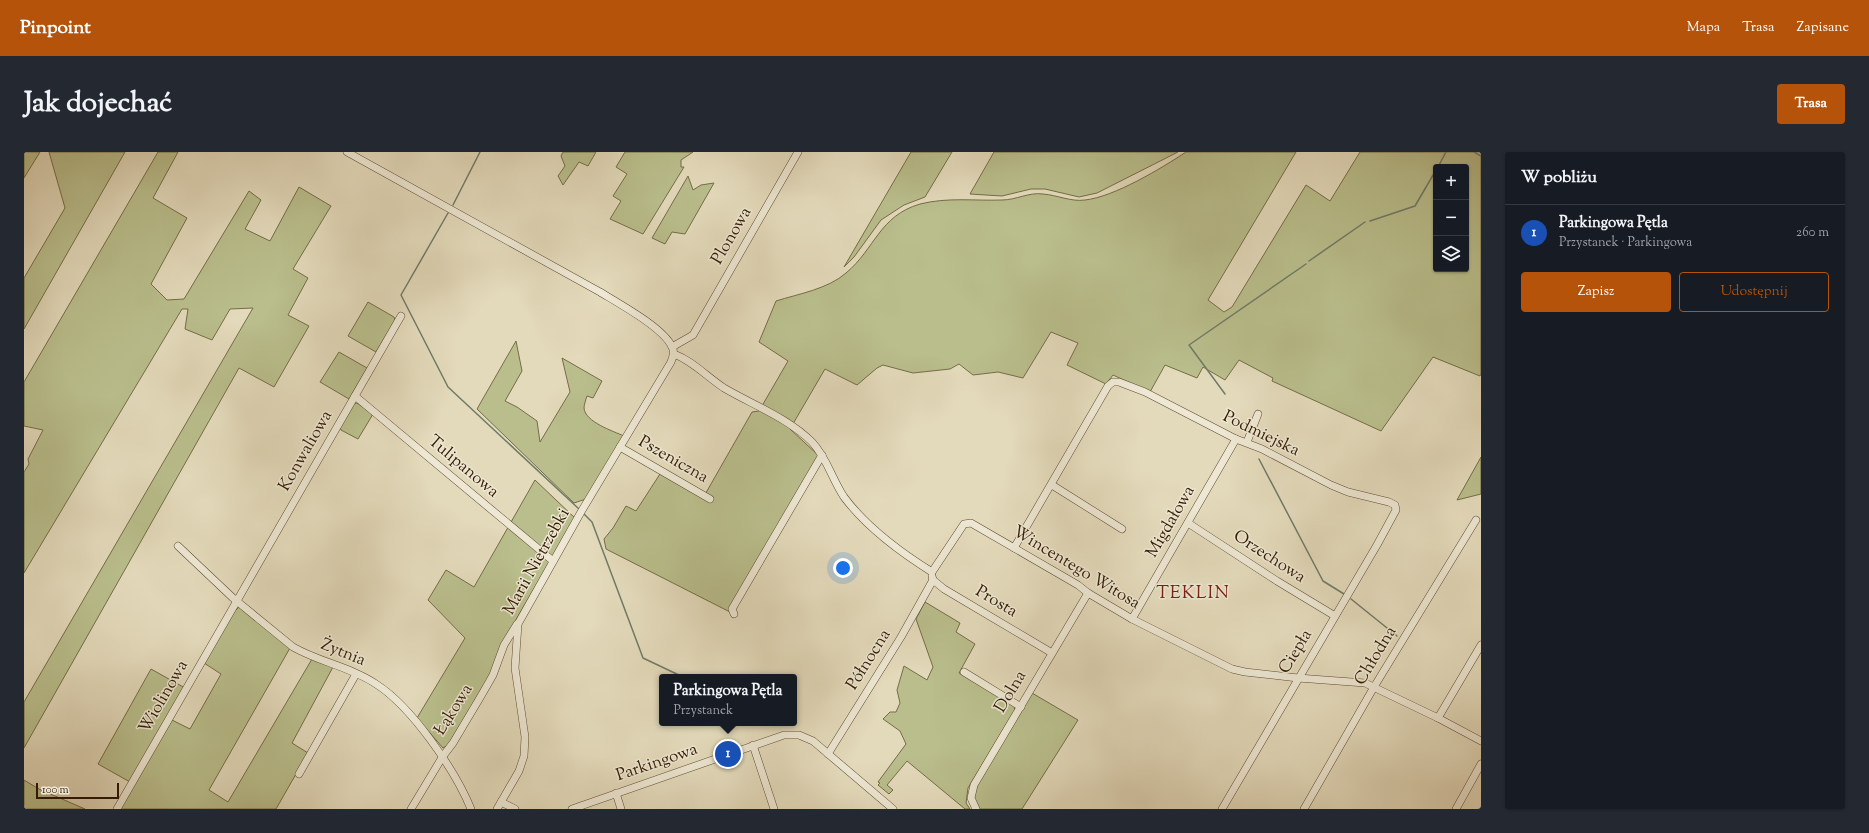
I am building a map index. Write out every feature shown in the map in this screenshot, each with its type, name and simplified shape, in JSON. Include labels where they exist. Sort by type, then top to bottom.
[{"type":"street","points":[[347,152],[606,295],[657,329],[673,350],[723,387],[792,426],[812,442],[822,455],[844,496],[859,514],[898,550],[932,572],[933,580]]},
{"type":"street","name":"Plonowa","points":[[673,350],[693,335],[798,152]]},
{"type":"street","name":"Konwaliowa","points":[[237,601],[402,316]]},
{"type":"street","name":"Marii Nietrzebki","points":[[497,809],[519,771],[524,756],[525,737],[515,668],[518,624],[552,561],[620,447],[673,350]]},
{"type":"street","name":"Podmiejska","points":[[1052,485],[1108,386],[1113,382],[1119,382],[1145,392],[1236,439],[1247,442],[1348,492],[1389,502],[1394,505],[1396,510]]},
{"type":"street","name":"Tulipanowa","points":[[355,396],[552,561]]},
{"type":"street","points":[[1247,442],[1258,414]]},
{"type":"street","name":"Migdałowa","points":[[1132,619],[1236,439]]},
{"type":"street","name":"Pszeniczna","points":[[620,447],[710,498]]},
{"type":"street","points":[[734,614],[732,609],[822,455]]},
{"type":"street","points":[[1014,548],[1052,485],[1122,529]]},
{"type":"street","name":"Ciepła","points":[[1222,809],[1396,510]]},
{"type":"street","name":"Chłodna","points":[[1304,809],[1374,687],[1476,520]]},
{"type":"street","name":"Wincentego Witosa","points":[[932,572],[957,534],[969,523],[1078,585],[1088,594],[1132,619],[1232,669],[1245,672],[1298,678],[1365,683],[1438,718],[1481,741]]},
{"type":"street","name":"Orzechowa","points":[[1188,523],[1277,581],[1335,616]]},
{"type":"street","name":"Żytnia","points":[[178,546],[237,601],[298,650],[377,684],[396,701],[443,756],[472,809]]},
{"type":"street","name":"Prosta","points":[[933,580],[1052,652]]},
{"type":"street","name":"Północna","points":[[828,754],[901,637],[933,580]]},
{"type":"street","name":"Dolna","points":[[976,809],[972,798],[974,784],[1088,594]]},
{"type":"street","name":"Wiolinowa","points":[[117,809],[237,601]]},
{"type":"street","name":"Łąkowa","points":[[411,809],[481,696],[493,674],[504,645],[518,624]]},
{"type":"street","points":[[1438,718],[1481,645]]},
{"type":"street","points":[[964,672],[1020,707]]},
{"type":"street","points":[[299,774],[356,674]]},
{"type":"street","name":"Parkingowa","points":[[572,809],[752,745],[784,735],[799,735],[813,741],[893,809]]},
{"type":"street","points":[[752,745],[774,809]]},
{"type":"street","points":[[1456,809],[1481,764]]},
{"type":"street","points":[[616,793],[621,809]]},
{"type":"street","points":[[501,802],[515,809]]},
{"type":"green space","points":[[24,152],[40,152],[24,178]]},
{"type":"green space","points":[[49,152],[125,152],[24,329],[24,278],[65,208]]},
{"type":"green space","points":[[158,152],[178,152],[153,198],[187,218],[151,284],[167,300],[184,299],[249,191],[261,200],[245,229],[270,241],[299,187],[331,206],[293,269],[308,278],[288,315],[309,326],[274,387],[239,368],[24,748],[24,702],[253,308],[230,309],[212,340],[185,329],[188,309],[182,309],[24,573],[24,472],[29,464],[28,459],[43,430],[24,426],[24,382]]},
{"type":"green space","points":[[563,152],[596,152],[588,166],[579,162],[563,185],[558,176],[565,166],[561,156]]},
{"type":"green space","points":[[625,152],[693,152],[681,160],[681,167],[684,167],[643,234],[610,219],[621,201],[613,196],[627,174],[616,167]]},
{"type":"green space","points":[[911,152],[952,152],[925,197],[904,205],[881,220],[854,257],[844,267]]},
{"type":"green space","points":[[994,152],[1178,152],[1097,193],[1079,197],[1045,189],[1031,189],[1002,196],[970,194]]},
{"type":"green space","points":[[1186,152],[1296,152],[1208,300],[1224,312],[1232,307],[1306,185],[1330,201],[1360,152],[1481,152],[1480,376],[1433,357],[1381,431],[1272,381],[1273,378],[1239,360],[1225,380],[1203,367],[1197,378],[1165,365],[1150,392],[1113,375],[1106,384],[1067,365],[1078,343],[1051,332],[1023,378],[998,372],[973,375],[959,364],[950,369],[913,373],[883,365],[877,368],[857,385],[825,369],[790,429],[819,456],[730,612],[606,549],[604,539],[613,528],[626,506],[636,511],[660,474],[703,498],[752,412],[759,411],[788,361],[759,342],[776,301],[822,287],[839,279],[856,264],[878,234],[895,216],[906,209],[920,204],[941,201],[1007,200],[1038,194],[1074,200],[1097,198],[1123,188]]},
{"type":"green space","points":[[688,176],[693,190],[701,185],[714,183],[685,234],[672,232],[665,244],[652,238]]},
{"type":"green space","points":[[368,302],[394,317],[395,320],[376,352],[348,336]]},
{"type":"green space","points":[[516,341],[522,371],[505,401],[517,407],[537,421],[540,442],[570,392],[562,358],[602,381],[593,398],[587,396],[584,407],[586,413],[594,422],[624,436],[586,499],[574,503],[477,409]]},
{"type":"green space","points":[[339,352],[367,368],[349,399],[320,382]]},
{"type":"green space","points":[[357,403],[373,414],[358,439],[341,430],[340,427],[353,404]]},
{"type":"green space","points":[[1481,457],[1481,494],[1457,500]]},
{"type":"green space","points":[[535,480],[575,518],[503,642],[490,675],[448,745],[443,748],[417,718],[465,638],[428,600],[446,570],[474,587]]},
{"type":"green space","points":[[925,602],[960,623],[956,632],[975,644],[959,673],[1013,704],[1015,710],[968,788],[966,803],[970,809],[965,809],[907,761],[887,785],[893,790],[889,794],[878,785],[880,783],[878,782],[906,744],[900,731],[883,719],[890,712],[896,712],[900,703],[897,690],[904,666],[927,680],[933,667],[916,619]]},
{"type":"green space","points":[[239,607],[290,648],[209,790],[228,802],[312,659],[333,667],[292,743],[308,753],[276,809],[119,809],[170,719],[190,729],[221,674],[204,663],[234,612]]},
{"type":"green space","points":[[151,669],[185,688],[130,782],[98,764]]},
{"type":"green space","points":[[1032,693],[1078,720],[1022,809],[979,809],[974,800],[974,791]]},
{"type":"green space","points":[[24,780],[39,789],[85,809],[24,809]]},
{"type":"waterway","points":[[453,205],[480,152]]},
{"type":"waterway","points":[[1440,164],[1446,152]]},
{"type":"waterway","points":[[1474,152],[1481,156]]},
{"type":"waterway","points":[[1370,221],[1415,206],[1433,175]]},
{"type":"waterway","points":[[448,213],[401,295],[448,387],[579,509]]},
{"type":"waterway","points":[[1309,261],[1365,222]]},
{"type":"waterway","points":[[1225,394],[1189,345],[1306,264]]},
{"type":"waterway","points":[[1259,459],[1323,581],[1344,594]]},
{"type":"waterway","points":[[584,514],[592,522],[643,658],[677,674]]},
{"type":"waterway","points":[[1351,599],[1397,636]]},
{"type":"place","name":"Parkingowa Pętla","points":[[728,754]]},
{"type":"district","name":"TEKLIN","points":[[1193,594]]}]
